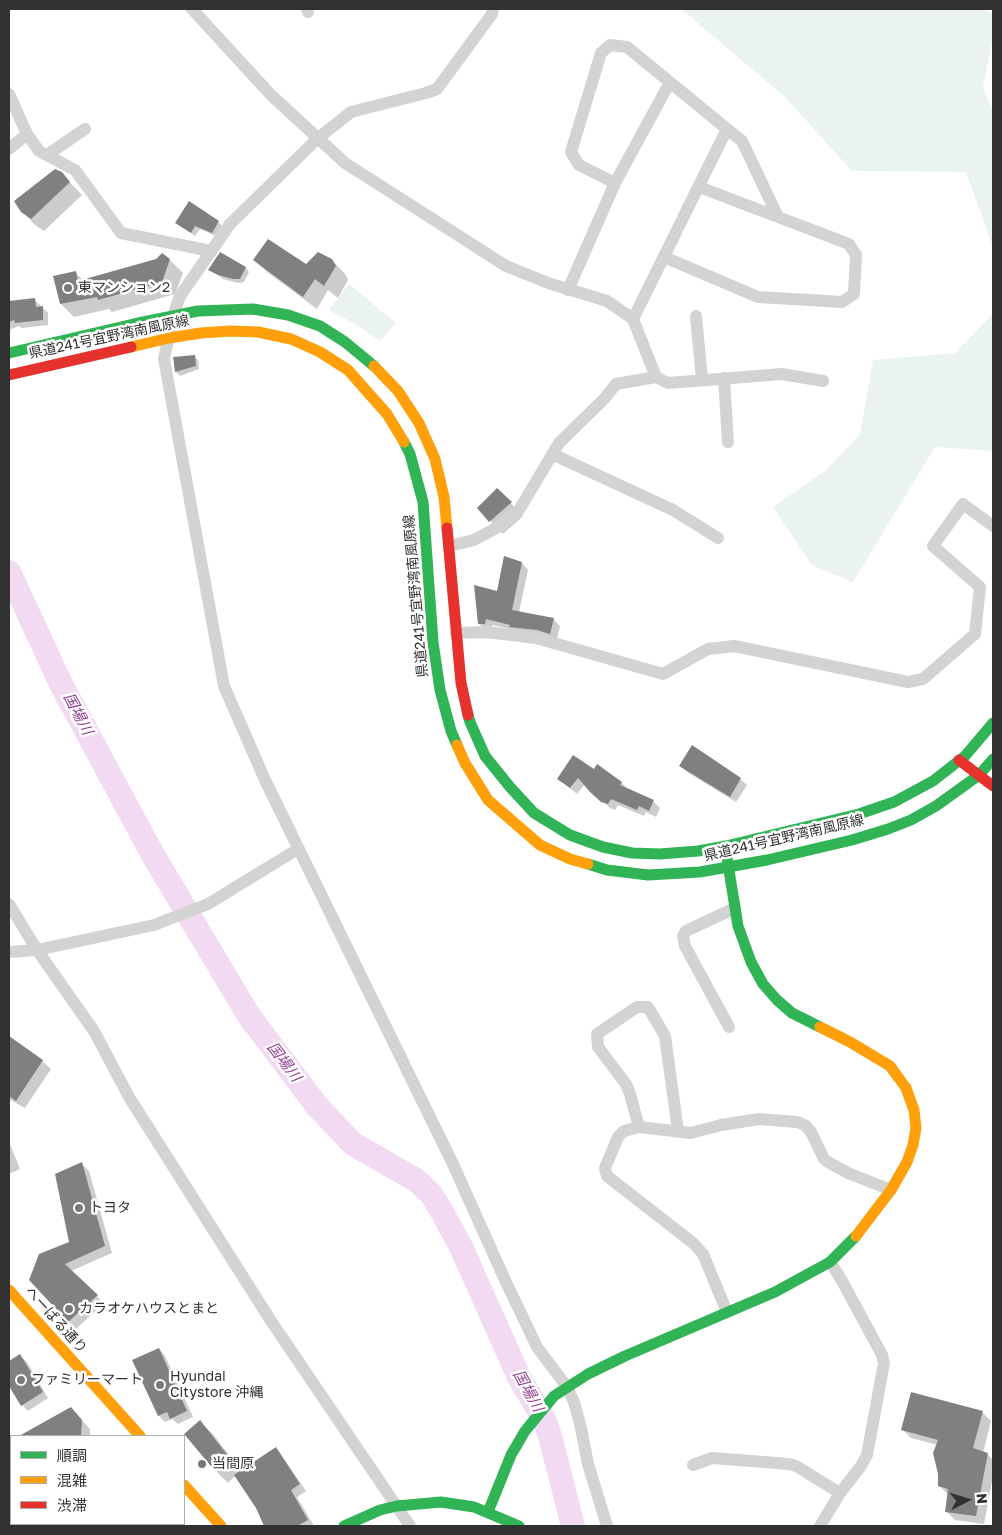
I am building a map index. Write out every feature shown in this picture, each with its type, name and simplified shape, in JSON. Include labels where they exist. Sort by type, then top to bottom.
[{"type":"main road","name":"県道241号宜野湾南風原線","points":[[9,353],[198,311],[253,309],[288,315],[320,326],[372,363],[398,391],[420,423],[436,459],[444,497],[461,682],[470,722],[485,756],[510,787],[534,813],[570,835],[603,847],[632,853],[660,854],[698,851],[726,846],[859,814],[894,802],[933,780],[960,760],[993,723]]},
{"type":"main road","name":"県道241号宜野湾南風原線","points":[[9,374],[169,338],[230,331],[258,332],[291,339],[320,352],[348,370],[387,414],[410,454],[423,502],[433,642],[440,690],[451,731],[464,763],[488,800],[518,828],[540,844],[570,860],[607,870],[648,875],[692,873],[729,868],[777,858],[888,830],[911,820],[929,811],[980,775],[993,759]]},
{"type":"main road","points":[[960,760],[993,786]]},
{"type":"main road","points":[[488,1512],[511,1455],[525,1431],[554,1396],[588,1374],[625,1356],[775,1292],[830,1262],[867,1224],[891,1190],[907,1162],[916,1128],[914,1110],[906,1088],[890,1066],[850,1042],[792,1013],[763,984],[751,962],[738,926],[726,846]]},
{"type":"main road","name":"へーばる通り","points":[[9,1290],[139,1435]]},
{"type":"main road","points":[[185,1486],[221,1526]]},
{"type":"main road","points":[[344,1526],[380,1510],[397,1506],[441,1502],[474,1507],[519,1526]]},
{"type":"street","points":[[192,9],[271,95],[344,162],[506,266],[568,290],[607,301],[633,318],[656,377]]},
{"type":"street","points":[[494,9],[437,89],[351,112],[317,139],[230,224],[180,296],[173,316],[164,359],[224,686],[265,780],[452,1162],[537,1347],[567,1387],[574,1402],[588,1464],[607,1526]]},
{"type":"street","points":[[615,183],[579,165],[571,152],[601,53],[610,45],[627,46],[742,141],[778,217]]},
{"type":"street","points":[[568,290],[615,183],[670,82]]},
{"type":"street","points":[[9,94],[27,134],[40,151],[75,170],[121,232],[211,251]]},
{"type":"street","points":[[47,155],[85,129]]},
{"type":"street","points":[[633,318],[727,129]]},
{"type":"street","points":[[9,149],[27,134]]},
{"type":"street","points":[[664,258],[758,297],[842,302],[854,294],[856,255],[848,244],[699,187]]},
{"type":"street","points":[[696,316],[702,380]]},
{"type":"street","points":[[449,546],[461,544],[482,536],[498,527],[519,510],[559,442],[604,400],[616,384],[656,377],[668,383],[782,374],[823,381]]},
{"type":"street","points":[[724,378],[728,442]]},
{"type":"street","points":[[552,454],[673,510],[718,538]]},
{"type":"street","points":[[456,633],[486,632],[536,638],[663,674],[708,649],[734,646],[908,682],[923,679],[975,634],[980,586],[933,546],[963,504],[993,526]]},
{"type":"street","points":[[9,952],[37,950],[154,925],[208,904],[298,849]]},
{"type":"street","points":[[9,904],[37,950],[94,1031],[129,1097],[271,1322],[410,1526]]},
{"type":"street","points":[[729,1027],[685,946],[683,936],[686,931],[735,908]]},
{"type":"street","points":[[639,1127],[626,1084],[598,1047],[597,1034],[637,1007],[648,1007],[665,1036],[678,1131]]},
{"type":"street","points":[[727,1312],[703,1254],[693,1243],[607,1176],[605,1168],[618,1137],[624,1131],[639,1127],[691,1133],[721,1125],[759,1119],[797,1122],[805,1125],[811,1132],[824,1159],[828,1162],[848,1173],[891,1190]]},
{"type":"street","points":[[820,1526],[840,1493],[868,1455],[884,1363],[882,1355],[830,1262]]},
{"type":"street","points":[[693,1465],[712,1458],[789,1464],[796,1466],[840,1493]]},
{"type":"shaded area","points":[[681,9],[984,9],[993,14],[993,36],[983,88],[993,111],[993,247],[966,172],[852,171],[785,97]]},
{"type":"shaded area","points":[[349,284],[396,323],[380,341],[355,324],[329,310]]},
{"type":"shaded area","points":[[993,314],[993,451],[935,447],[853,582],[812,565],[773,507],[825,471],[860,435],[873,360],[955,353]]},
{"type":"building","points":[[55,169],[62,172],[70,182],[31,219],[21,212],[14,201]]},
{"type":"building","points":[[189,201],[219,221],[212,233],[195,226],[191,233],[175,223]]},
{"type":"building","points":[[268,239],[306,264],[318,252],[332,259],[336,266],[324,286],[315,279],[303,297],[253,260]]},
{"type":"building","points":[[220,252],[246,267],[240,279],[218,275],[208,270]]},
{"type":"building","points":[[162,253],[170,259],[162,282],[98,300],[97,297],[60,304],[53,276],[76,271],[78,281],[156,259]]},
{"type":"building","points":[[35,298],[36,307],[43,306],[43,320],[15,323],[14,320],[9,322],[9,301]]},
{"type":"building","points":[[195,355],[196,366],[175,372],[173,357]]},
{"type":"building","points":[[497,488],[512,502],[489,522],[477,508]]},
{"type":"building","points":[[504,556],[522,562],[512,610],[554,618],[550,634],[537,630],[509,627],[510,625],[486,619],[485,624],[478,624],[474,585],[497,591]]},
{"type":"building","points":[[692,745],[741,778],[730,797],[679,766]]},
{"type":"building","points":[[573,755],[594,769],[597,764],[622,782],[620,785],[654,800],[649,811],[639,806],[637,810],[611,799],[608,804],[601,802],[578,778],[570,788],[557,779]]},
{"type":"building","points":[[9,1036],[43,1060],[16,1101],[9,1096]]},
{"type":"building","name":"トヨタ","points":[[82,1162],[105,1246],[65,1264],[98,1295],[68,1322],[29,1280],[39,1254],[69,1242],[55,1174]]},
{"type":"building","name":"Hyundai Citystore 沖縄","points":[[159,1348],[187,1411],[170,1419],[167,1412],[158,1416],[132,1360]]},
{"type":"building","points":[[20,1354],[43,1392],[21,1406],[9,1386],[9,1361]]},
{"type":"building","points":[[911,1392],[983,1411],[973,1448],[988,1453],[976,1516],[945,1512],[948,1489],[938,1486],[938,1474],[933,1453],[938,1440],[901,1430]]},
{"type":"building","points":[[71,1407],[82,1420],[81,1435],[21,1435]]},
{"type":"building","points":[[200,1420],[229,1457],[215,1471],[184,1434]]},
{"type":"building","points":[[276,1447],[300,1484],[291,1490],[308,1520],[297,1526],[264,1526],[256,1508],[234,1475]]},
{"type":"waterway","name":"国場川","points":[[9,572],[61,684],[153,855],[249,1016],[317,1106],[353,1144],[416,1180],[431,1194],[441,1210],[461,1247],[519,1377],[544,1419],[573,1526]]},
{"type":"traffic: fast","points":[[9,353],[198,311],[253,309],[288,315],[320,326],[345,342],[374,366]]},
{"type":"traffic: fast","points":[[404,442],[410,454],[423,502],[433,642],[440,690],[451,731],[457,745]]},
{"type":"traffic: fast","points":[[468,715],[485,756],[534,813],[570,835],[603,847],[632,853],[660,854],[698,851],[726,846],[859,814],[894,802],[933,781],[965,756],[993,723]]},
{"type":"traffic: fast","points":[[588,864],[607,870],[648,875],[700,872],[767,860],[852,840],[911,820],[936,806],[979,775],[993,759]]},
{"type":"traffic: fast","points":[[727,858],[738,926],[751,962],[763,984],[792,1013],[820,1027]]},
{"type":"traffic: fast","points":[[488,1512],[511,1455],[525,1431],[554,1396],[588,1374],[625,1356],[775,1292],[830,1262],[856,1236]]},
{"type":"traffic: fast","points":[[344,1526],[380,1510],[397,1506],[441,1502],[474,1507],[519,1526]]},
{"type":"traffic: slow","points":[[131,347],[169,338],[230,331],[258,332],[291,339],[320,352],[348,370],[387,414],[404,442]]},
{"type":"traffic: slow","points":[[374,366],[398,391],[419,423],[435,459],[444,497],[447,528]]},
{"type":"traffic: slow","points":[[457,745],[465,763],[488,800],[540,845],[570,859],[588,864]]},
{"type":"traffic: slow","points":[[820,1027],[890,1066],[906,1088],[914,1110],[916,1128],[907,1162],[891,1190],[856,1236]]},
{"type":"traffic: slow","points":[[9,1290],[139,1435]]},
{"type":"traffic: slow","points":[[185,1486],[221,1526]]},
{"type":"traffic: jam","points":[[9,375],[131,347]]},
{"type":"traffic: jam","points":[[447,528],[461,683],[468,715]]},
{"type":"traffic: jam","points":[[959,760],[993,786]]},
{"type":"place","name":"東マンション2","points":[[68,288]]},
{"type":"place","name":"トヨタ","points":[[79,1208]]},
{"type":"place","name":"カラオケハウスとまと","points":[[69,1309]]},
{"type":"place","name":"ファミリーマート","points":[[21,1380]]},
{"type":"place","name":"Hyundai Citystore 沖縄","points":[[160,1385]]},
{"type":"place","name":"当間原","points":[[202,1464]]}]
